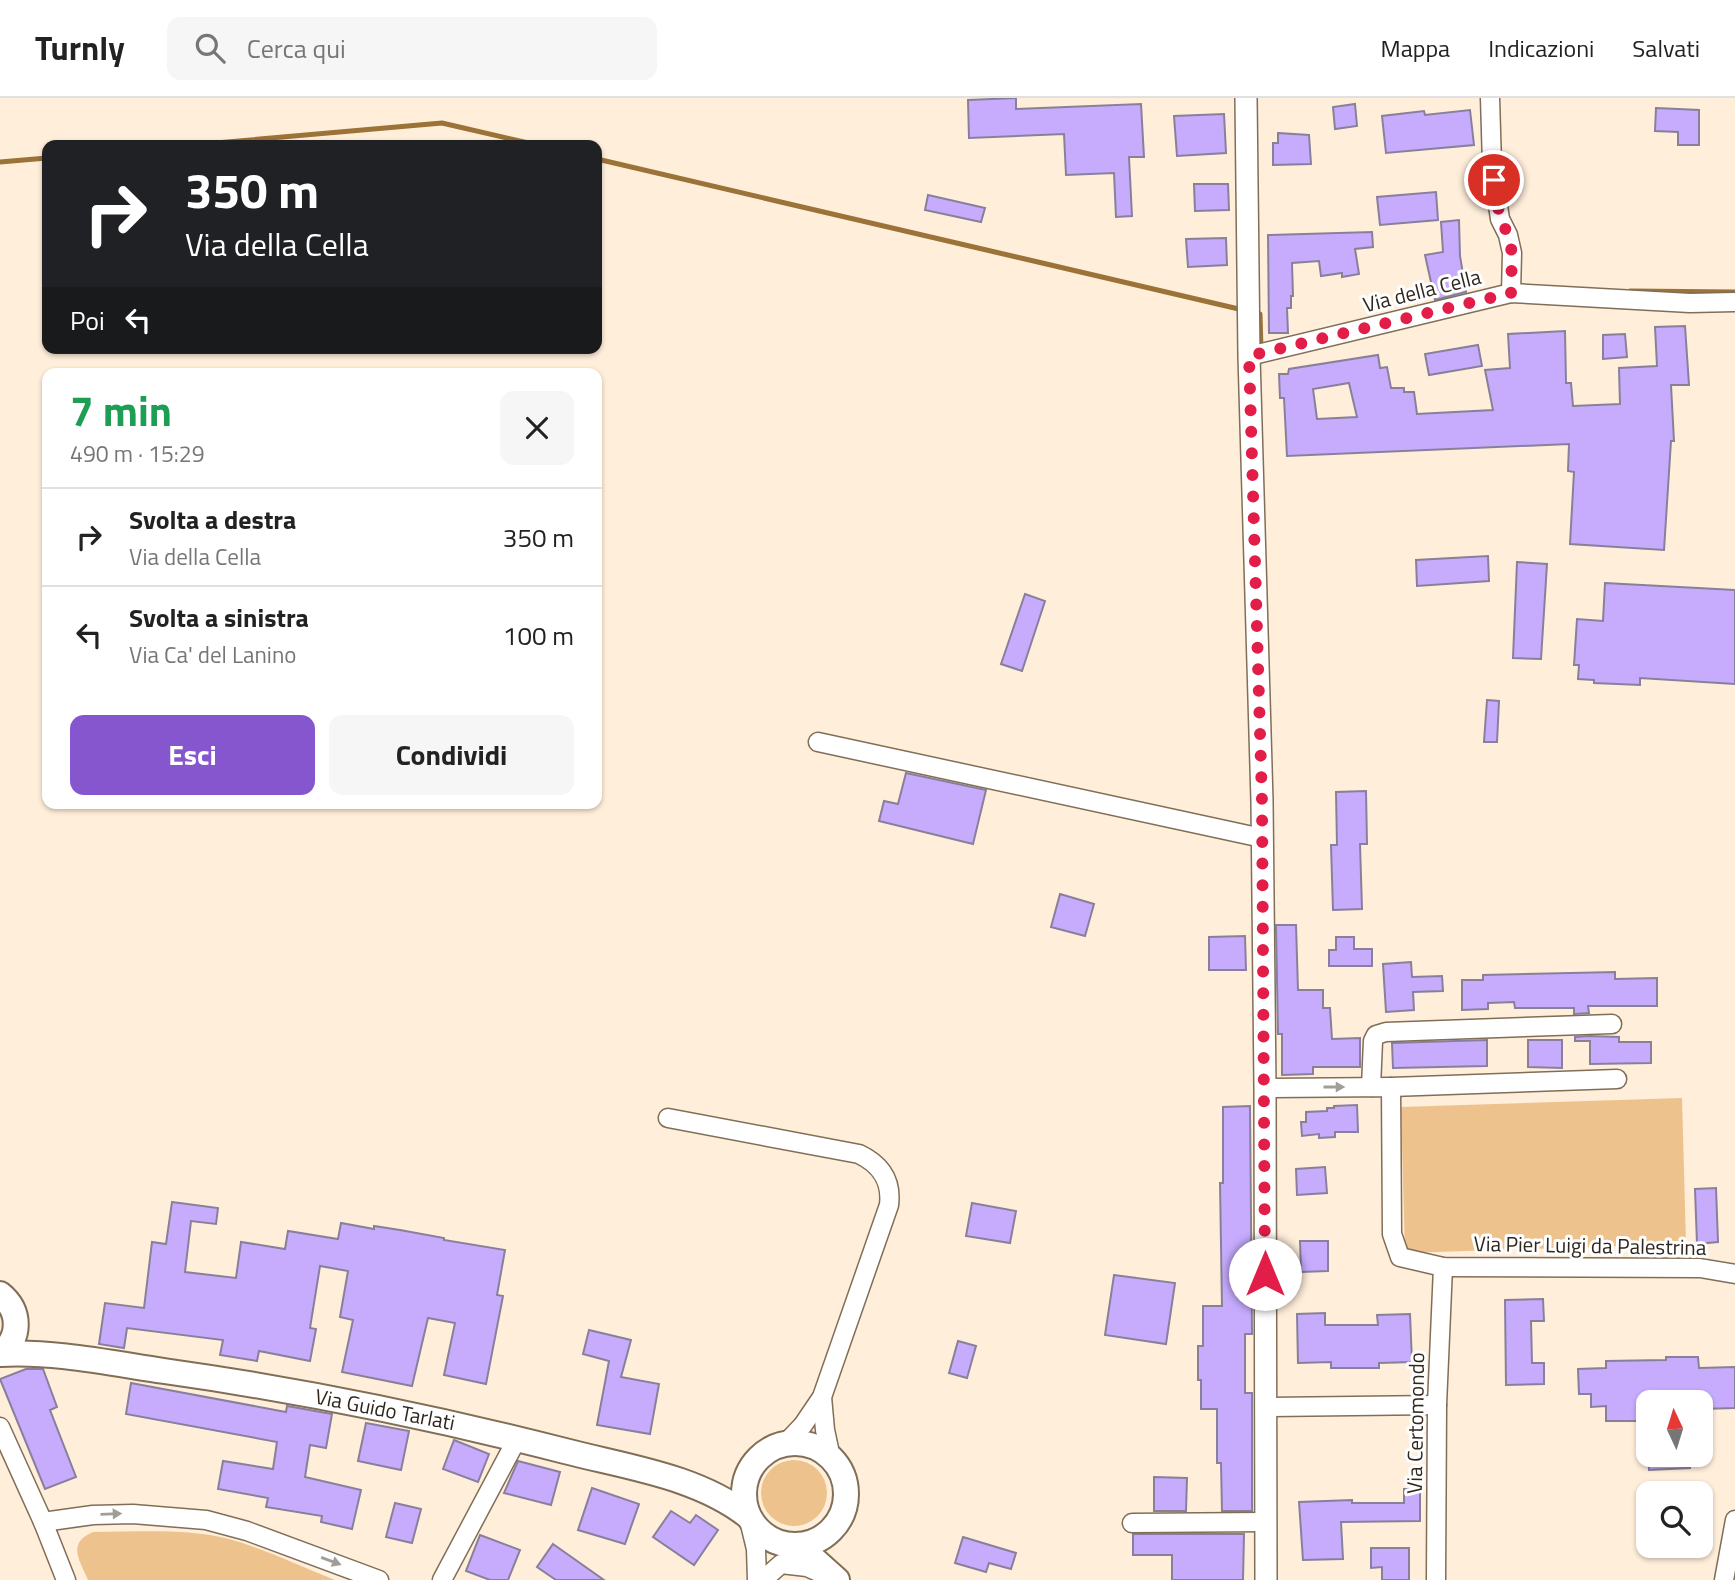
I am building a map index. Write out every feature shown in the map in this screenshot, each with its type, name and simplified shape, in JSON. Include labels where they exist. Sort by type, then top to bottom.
[{"type":"main road","name":"Via Guido Tarlati","points":[[0,1294],[10,1303],[17,1323],[40,1345],[71,1359]]},
{"type":"main road","points":[[0,1354],[12,1342],[17,1323]]},
{"type":"main road","name":"Via Guido Tarlati","points":[[0,1354],[33,1354],[269,1387],[411,1415],[517,1439],[694,1486],[727,1501],[748,1516]]},
{"type":"main road","points":[[833,1529],[810,1543],[798,1545],[782,1544],[757,1529],[748,1516],[743,1500],[744,1483],[751,1467],[760,1456],[786,1443],[802,1443],[818,1448],[831,1458],[840,1470],[846,1485],[844,1508],[833,1529],[831,1552],[837,1580]]},
{"type":"main road","points":[[694,1486],[729,1477],[751,1467]]},
{"type":"main road","points":[[798,1545],[837,1580]]},
{"type":"street","points":[[1246,98],[1249,356],[1262,838],[1266,1580]]},
{"type":"street","points":[[1490,98],[1492,165],[1500,219],[1508,234],[1512,253],[1511,293]]},
{"type":"street","name":"Via della Cella","points":[[1249,356],[1511,293],[1690,303],[1735,302]]},
{"type":"street","points":[[818,742],[1262,838]]},
{"type":"street","points":[[1371,1087],[1373,1041],[1376,1035],[1386,1032],[1612,1024]]},
{"type":"street","points":[[1265,1088],[1391,1087],[1617,1079]]},
{"type":"street","name":"Via Pier Luigi da Palestrina","points":[[1391,1087],[1392,1234],[1400,1257],[1443,1267],[1700,1268],[1735,1274]]},
{"type":"street","points":[[668,1118],[859,1154],[877,1165],[884,1174],[889,1191],[889,1205],[822,1397],[803,1425],[786,1443]]},
{"type":"street","name":"Via Certomondo","points":[[1436,1578],[1437,1405],[1443,1267]]},
{"type":"street","points":[[822,1397],[831,1458]]},
{"type":"street","points":[[1266,1407],[1437,1405]]},
{"type":"street","points":[[0,1427],[66,1580]]},
{"type":"street","points":[[442,1580],[517,1439]]},
{"type":"street","points":[[43,1522],[93,1515],[133,1514],[206,1520],[247,1531],[379,1580]]},
{"type":"street","points":[[748,1516],[756,1549],[757,1580]]},
{"type":"street","points":[[1724,1580],[1735,1520]]},
{"type":"street","points":[[1132,1523],[1266,1522]]},
{"type":"street","points":[[763,1580],[798,1545]]},
{"type":"street","points":[[781,1564],[807,1567],[837,1580]]},
{"type":"shaded area","points":[[1682,1098],[1686,1244],[1405,1253],[1401,1107]]},
{"type":"shaded area","points":[[788,1460],[800,1460],[812,1465],[822,1475],[827,1493],[825,1506],[812,1521],[800,1526],[788,1526],[776,1521],[766,1511],[761,1499],[761,1487],[766,1475],[776,1465]]},
{"type":"shaded area","points":[[161,1531],[196,1533],[229,1539],[335,1580],[88,1580],[77,1552],[80,1541],[93,1532]]},
{"type":"building","points":[[1016,98],[1016,109],[1141,104],[1144,157],[1129,157],[1132,216],[1116,217],[1114,173],[1066,175],[1064,134],[969,138],[968,100]]},
{"type":"building","points":[[1355,104],[1357,126],[1335,129],[1333,107]]},
{"type":"building","points":[[1656,108],[1699,110],[1699,145],[1678,145],[1678,132],[1655,131]]},
{"type":"building","points":[[1470,110],[1474,145],[1386,153],[1382,116],[1424,111],[1425,115]]},
{"type":"building","points":[[1224,114],[1226,153],[1177,156],[1174,116]]},
{"type":"building","points":[[1278,133],[1309,135],[1311,164],[1273,165],[1273,143],[1278,143]]},
{"type":"building","points":[[1194,184],[1228,184],[1229,210],[1195,211]]},
{"type":"building","points":[[1436,192],[1438,220],[1380,225],[1377,197]]},
{"type":"building","points":[[928,195],[985,208],[981,222],[925,210]]},
{"type":"building","points":[[1459,220],[1460,256],[1466,292],[1435,300],[1425,255],[1443,252],[1441,222]]},
{"type":"building","points":[[1372,232],[1373,247],[1355,249],[1359,274],[1342,277],[1342,273],[1321,276],[1319,261],[1292,263],[1293,296],[1291,308],[1287,308],[1288,333],[1269,333],[1268,235]]},
{"type":"building","points":[[1226,238],[1227,265],[1188,267],[1186,239]]},
{"type":"building","points":[[1685,326],[1689,385],[1671,385],[1674,441],[1671,441],[1664,550],[1570,544],[1574,472],[1568,471],[1569,444],[1287,456],[1284,398],[1280,398],[1279,374],[1288,374],[1289,369],[1378,355],[1380,368],[1387,367],[1391,388],[1404,388],[1404,392],[1414,392],[1417,414],[1493,410],[1485,370],[1510,368],[1508,334],[1565,331],[1566,383],[1571,383],[1573,406],[1620,404],[1619,368],[1657,366],[1655,327]],"holes":[[[1349,383],[1357,417],[1317,419],[1313,389]]]},
{"type":"building","points":[[1625,334],[1627,357],[1603,359],[1603,335]]},
{"type":"building","points":[[1478,345],[1482,366],[1429,375],[1425,354]]},
{"type":"building","points":[[1488,556],[1489,581],[1417,586],[1416,560]]},
{"type":"building","points":[[1517,562],[1547,564],[1541,659],[1513,658]]},
{"type":"building","points":[[1605,583],[1735,590],[1735,684],[1640,678],[1640,685],[1594,683],[1594,680],[1578,679],[1579,665],[1574,665],[1577,619],[1603,621]]},
{"type":"building","points":[[1025,594],[1045,601],[1022,671],[1001,664]]},
{"type":"building","points":[[1487,700],[1499,701],[1497,742],[1484,742]]},
{"type":"building","points":[[906,773],[986,790],[973,844],[879,821],[884,801],[898,804]]},
{"type":"building","points":[[1366,791],[1367,844],[1360,844],[1362,909],[1333,910],[1331,845],[1337,845],[1336,792]]},
{"type":"building","points":[[1060,894],[1094,904],[1085,936],[1051,927]]},
{"type":"building","points":[[1276,925],[1296,925],[1298,990],[1323,990],[1323,1008],[1330,1008],[1332,1039],[1360,1038],[1360,1067],[1313,1067],[1313,1074],[1282,1075],[1282,1034],[1278,1034]]},
{"type":"building","points":[[1245,936],[1246,970],[1209,970],[1209,937]]},
{"type":"building","points":[[1336,937],[1354,937],[1354,949],[1372,949],[1372,966],[1329,966],[1329,950],[1336,950]]},
{"type":"building","points":[[1411,962],[1412,977],[1442,976],[1443,991],[1413,992],[1414,1010],[1386,1012],[1383,964]]},
{"type":"building","points":[[1615,972],[1615,979],[1657,978],[1657,1006],[1588,1006],[1589,1013],[1574,1014],[1574,1008],[1515,1008],[1514,1002],[1488,1003],[1488,1009],[1462,1010],[1462,980],[1483,980],[1483,975]]},
{"type":"building","points":[[1575,1037],[1619,1037],[1619,1042],[1651,1042],[1651,1063],[1590,1064],[1590,1041],[1575,1041]]},
{"type":"building","points":[[1487,1040],[1487,1066],[1393,1068],[1392,1043]]},
{"type":"building","points":[[1528,1040],[1562,1040],[1562,1068],[1528,1067]]},
{"type":"building","points":[[1357,1105],[1358,1132],[1335,1132],[1335,1137],[1319,1138],[1319,1134],[1302,1136],[1301,1122],[1306,1122],[1306,1112],[1327,1111],[1327,1108],[1334,1106]]},
{"type":"building","points":[[1250,1106],[1252,1334],[1245,1334],[1245,1393],[1252,1393],[1252,1511],[1222,1511],[1221,1463],[1217,1463],[1217,1409],[1201,1409],[1198,1346],[1203,1346],[1203,1306],[1222,1306],[1220,1183],[1223,1183],[1223,1107]]},
{"type":"building","points":[[1325,1167],[1327,1193],[1297,1195],[1296,1169]]},
{"type":"building","points":[[1716,1188],[1718,1242],[1697,1244],[1695,1189]]},
{"type":"building","points":[[172,1202],[218,1208],[216,1224],[191,1221],[185,1272],[236,1278],[241,1242],[285,1249],[288,1231],[338,1239],[341,1223],[400,1230],[505,1250],[497,1295],[503,1296],[486,1384],[444,1375],[455,1323],[428,1318],[412,1386],[342,1372],[353,1320],[340,1317],[348,1271],[320,1266],[310,1328],[316,1329],[310,1361],[259,1351],[257,1361],[220,1355],[223,1340],[127,1328],[124,1348],[99,1344],[105,1303],[144,1308],[152,1242],[166,1244]]},
{"type":"building","points":[[972,1203],[1016,1211],[1010,1243],[966,1236]]},
{"type":"building","points":[[1300,1241],[1328,1241],[1328,1271],[1301,1272]]},
{"type":"building","points":[[1114,1275],[1175,1283],[1166,1344],[1105,1335]]},
{"type":"building","points":[[1543,1299],[1544,1321],[1531,1321],[1532,1363],[1544,1363],[1544,1384],[1506,1385],[1505,1300]]},
{"type":"building","points":[[1325,1313],[1325,1325],[1378,1325],[1377,1315],[1410,1314],[1412,1362],[1379,1363],[1379,1368],[1331,1368],[1331,1362],[1298,1363],[1297,1314]]},
{"type":"building","points":[[589,1330],[631,1340],[621,1377],[659,1384],[650,1434],[597,1425],[609,1361],[583,1354]]},
{"type":"building","points":[[958,1341],[976,1346],[967,1378],[949,1373]]},
{"type":"building","points":[[1666,1357],[1698,1357],[1699,1368],[1735,1367],[1735,1408],[1713,1409],[1713,1390],[1636,1390],[1636,1421],[1606,1421],[1606,1406],[1591,1407],[1591,1394],[1579,1394],[1578,1369],[1606,1368],[1606,1361],[1666,1360]]},
{"type":"building","points":[[26,1369],[43,1369],[57,1407],[50,1410],[76,1477],[45,1489],[0,1379]]},
{"type":"building","points":[[131,1383],[286,1412],[287,1406],[332,1414],[326,1448],[310,1445],[305,1477],[361,1490],[352,1529],[321,1522],[322,1516],[266,1507],[268,1498],[218,1489],[223,1461],[273,1469],[277,1442],[126,1414]]},
{"type":"building","points":[[366,1423],[409,1431],[401,1470],[358,1461]]},
{"type":"building","points":[[454,1440],[489,1454],[478,1482],[443,1469]]},
{"type":"building","points":[[518,1461],[560,1472],[551,1505],[504,1493]]},
{"type":"building","points":[[1649,1467],[1690,1467],[1690,1468],[1649,1470]]},
{"type":"building","points":[[1154,1477],[1187,1478],[1186,1511],[1154,1511]]},
{"type":"building","points":[[592,1488],[639,1504],[625,1544],[578,1530]]},
{"type":"building","points":[[1404,1489],[1420,1489],[1420,1521],[1341,1522],[1343,1559],[1303,1560],[1299,1502],[1352,1500],[1352,1503],[1404,1503]]},
{"type":"building","points":[[395,1503],[421,1509],[412,1543],[386,1537]]},
{"type":"building","points":[[671,1511],[690,1523],[696,1515],[718,1530],[694,1565],[653,1537]]},
{"type":"building","points":[[1133,1534],[1244,1534],[1243,1580],[1172,1580],[1172,1555],[1133,1555]]},
{"type":"building","points":[[480,1535],[520,1550],[508,1580],[490,1580],[466,1571]]},
{"type":"building","points":[[963,1537],[1016,1553],[1011,1569],[989,1563],[986,1572],[955,1563]]},
{"type":"building","points":[[553,1544],[604,1580],[556,1580],[537,1567]]},
{"type":"building","points":[[1371,1548],[1409,1548],[1409,1580],[1382,1580],[1382,1567],[1371,1568]]},
{"type":"waterway","points":[[250,140],[442,123],[515,140]]},
{"type":"waterway","points":[[0,162],[42,158]]},
{"type":"waterway","points":[[602,160],[1243,310]]},
{"type":"waterway","points":[[1630,291],[1735,292]]},
{"type":"waterway","points":[[1252,313],[1260,314],[1261,349]]},
{"type":"route","points":[[1265,1274],[1262,801],[1249,356],[1511,293],[1512,253],[1508,234],[1500,219],[1494,180]]}]
